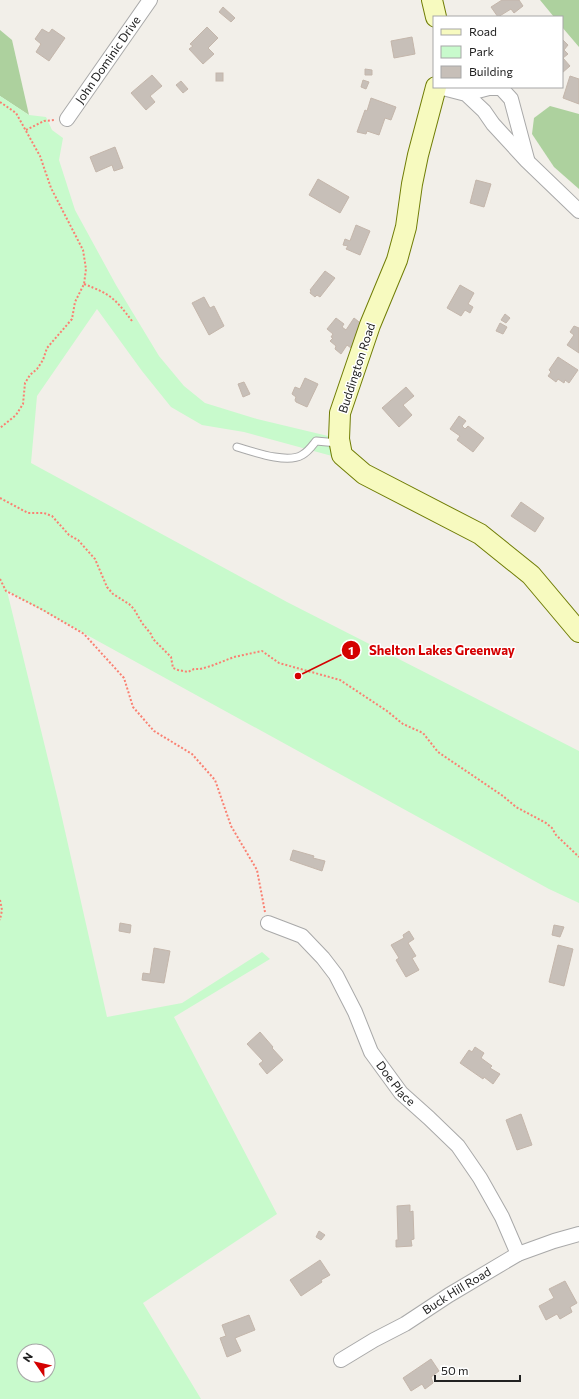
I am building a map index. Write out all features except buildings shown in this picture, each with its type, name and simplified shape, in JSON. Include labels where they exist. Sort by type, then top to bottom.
[{"type":"street","name":"John Dominic Drive","points":[[67,119],[150,0]]},
{"type":"street","points":[[432,0],[436,16]]},
{"type":"street","name":"Buddington Road","points":[[436,88],[418,155],[406,227],[397,260],[370,325],[340,413],[340,444],[342,455],[364,474],[480,534],[532,575],[579,632]]},
{"type":"street","points":[[443,88],[466,94],[489,88],[501,88],[511,99],[527,161]]},
{"type":"street","points":[[466,94],[527,161],[579,211]]},
{"type":"street","points":[[492,124],[514,112]]},
{"type":"street","name":"Doe Place","points":[[268,923],[302,936],[323,958],[336,975],[355,1012],[371,1052],[401,1093],[458,1146],[480,1178],[502,1217],[518,1254]]},
{"type":"street","name":"Buck Hill Road","points":[[341,1360],[374,1340],[405,1324],[449,1295],[518,1254],[579,1234]]},
{"type":"lane","points":[[237,447],[278,458],[290,458],[302,456],[316,441],[340,444]]},
{"type":"path","points":[[0,102],[16,114],[40,156],[54,194],[83,250],[86,268],[84,284],[75,302],[72,319],[47,348],[43,360],[25,383],[23,404],[16,415],[0,428]]},
{"type":"path","points":[[26,130],[44,121],[67,119]]},
{"type":"path","points":[[84,284],[103,291],[113,298],[132,321]]},
{"type":"path","points":[[0,498],[28,513],[44,513],[52,516],[69,535],[78,540],[95,559],[107,586],[113,594],[134,609],[153,639],[171,657],[173,668],[188,672],[194,669],[211,666],[234,657],[262,651],[279,663],[340,680],[387,711],[403,724],[423,733],[438,752],[503,796],[516,807],[546,823],[579,857]]},
{"type":"path","points":[[0,579],[6,591],[44,610],[84,634],[124,678],[133,707],[154,732],[192,754],[215,780],[231,826],[257,870],[268,923]]},
{"type":"path","points":[[0,900],[2,918],[0,920]]},
{"type":"green space","points":[[540,0],[579,0],[579,47],[563,28],[563,16],[553,16]]},
{"type":"green space","points":[[0,30],[12,40],[29,115],[0,96]]},
{"type":"green space","points":[[0,96],[29,115],[46,117],[52,130],[63,138],[59,160],[75,210],[116,285],[159,356],[184,386],[205,403],[257,419],[328,436],[332,456],[244,432],[202,425],[171,407],[142,371],[97,309],[37,396],[31,463],[287,602],[579,751],[579,903],[549,889],[7,591],[58,800],[107,1017],[182,1003],[262,952],[270,959],[174,1017],[277,1214],[143,1303],[201,1399],[0,1399]]},
{"type":"green space","points":[[550,106],[579,114],[579,189],[554,167],[532,134],[534,118]]},
{"type":"place","name":"Shelton Lakes Greenway","points":[[298,676]]}]
